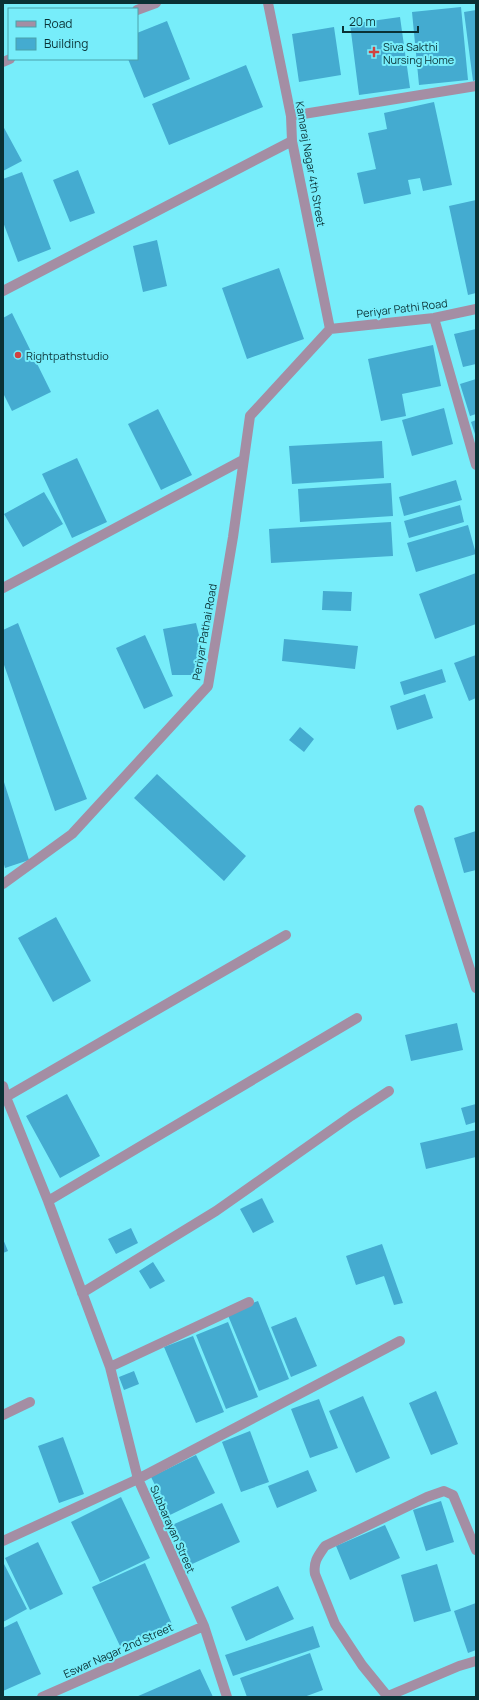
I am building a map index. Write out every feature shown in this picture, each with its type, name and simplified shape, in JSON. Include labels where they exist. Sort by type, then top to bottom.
[{"type":"street","points":[[138,10],[156,3]]},
{"type":"street","name":"Kamaraj Nagar 4th Street","points":[[271,3],[291,116],[292,141],[330,329]]},
{"type":"street","points":[[291,116],[476,86]]},
{"type":"street","points":[[3,291],[292,141]]},
{"type":"street","name":"Periyar Pathi Road","points":[[330,329],[434,318],[476,309]]},
{"type":"street","points":[[434,318],[476,465]]},
{"type":"street","name":"Periyar Pathai Road","points":[[3,884],[72,834],[208,686],[233,537],[250,416],[330,329]]},
{"type":"street","points":[[3,588],[243,460]]},
{"type":"street","points":[[419,810],[476,988]]},
{"type":"street","points":[[6,1097],[286,935]]},
{"type":"street","points":[[48,1201],[356,1018]]},
{"type":"street","name":"Subbarayan Street","points":[[3,1086],[6,1097],[48,1201],[110,1368],[138,1479],[204,1626],[227,1697]]},
{"type":"street","points":[[82,1293],[216,1211],[351,1116],[389,1092]]},
{"type":"street","points":[[110,1368],[249,1302]]},
{"type":"street","points":[[3,1541],[138,1479],[400,1341]]},
{"type":"street","points":[[3,1415],[30,1402]]},
{"type":"street","points":[[476,1550],[453,1495],[444,1491],[427,1497],[325,1546],[316,1558],[314,1566],[315,1574],[335,1624],[362,1665],[388,1697],[459,1666],[476,1661]]},
{"type":"street","name":"Eswar Nagar 2nd Street","points":[[42,1697],[204,1626]]},
{"type":"building","points":[[461,7],[468,80],[419,85],[412,12]]},
{"type":"building","points":[[476,10],[476,80],[473,81],[464,12]]},
{"type":"building","points":[[400,17],[410,88],[359,95],[350,24]]},
{"type":"building","points":[[167,21],[190,79],[144,98],[128,60],[138,60],[138,33]]},
{"type":"building","points":[[334,27],[341,75],[299,82],[292,34]]},
{"type":"building","points":[[246,65],[263,107],[169,145],[152,104]]},
{"type":"building","points":[[434,102],[452,185],[423,191],[420,178],[408,180],[411,194],[364,204],[357,173],[376,169],[368,133],[387,129],[384,113]]},
{"type":"building","points":[[3,126],[22,161],[3,171]]},
{"type":"building","points":[[78,170],[95,213],[70,222],[53,180]]},
{"type":"building","points":[[22,172],[51,249],[18,262],[3,222],[3,179]]},
{"type":"building","points":[[476,200],[476,293],[468,295],[449,206]]},
{"type":"building","points":[[157,240],[167,286],[143,292],[133,246]]},
{"type":"building","points":[[279,268],[304,339],[247,359],[222,288]]},
{"type":"building","name":"Rightpathstudio","points":[[12,313],[51,392],[12,411],[3,393],[3,318]]},
{"type":"building","points":[[476,329],[476,364],[463,367],[454,334]]},
{"type":"building","points":[[433,345],[441,386],[402,394],[406,416],[381,421],[368,359]]},
{"type":"building","points":[[476,379],[476,414],[470,416],[460,384]]},
{"type":"building","points":[[444,408],[453,444],[412,456],[402,420]]},
{"type":"building","points":[[158,409],[192,475],[161,490],[128,424]]},
{"type":"building","points":[[476,420],[476,437],[471,422]]},
{"type":"building","points":[[382,441],[384,478],[292,484],[289,446]]},
{"type":"building","points":[[77,458],[107,522],[72,538],[42,474]]},
{"type":"building","points":[[456,480],[462,500],[404,516],[399,497]]},
{"type":"building","points":[[391,483],[393,516],[300,522],[298,489]]},
{"type":"building","points":[[44,492],[63,524],[23,547],[4,514]]},
{"type":"building","points":[[460,505],[464,522],[409,538],[404,521]]},
{"type":"building","points":[[391,522],[393,556],[271,563],[269,529]]},
{"type":"building","points":[[468,525],[476,554],[416,572],[407,543]]},
{"type":"building","points":[[476,573],[476,624],[435,639],[419,594]]},
{"type":"building","points":[[323,591],[352,592],[351,611],[322,610]]},
{"type":"building","points":[[18,623],[87,799],[55,811],[3,662],[3,630]]},
{"type":"building","points":[[196,623],[204,655],[197,675],[172,675],[163,629]]},
{"type":"building","points":[[145,635],[173,696],[144,709],[116,648]]},
{"type":"building","points":[[284,639],[358,646],[355,669],[282,661]]},
{"type":"building","points":[[476,655],[476,698],[469,701],[454,663]]},
{"type":"building","points":[[442,669],[446,682],[404,695],[400,682]]},
{"type":"building","points":[[425,694],[433,718],[397,730],[390,706]]},
{"type":"building","points":[[300,727],[314,739],[304,752],[289,740]]},
{"type":"building","points":[[157,774],[246,856],[224,881],[134,798]]},
{"type":"building","points":[[3,779],[29,860],[5,868],[3,861]]},
{"type":"building","points":[[476,831],[476,870],[464,873],[454,838]]},
{"type":"building","points":[[56,917],[91,981],[53,1002],[18,938]]},
{"type":"building","points":[[457,1023],[463,1050],[411,1061],[405,1035]]},
{"type":"building","points":[[67,1094],[100,1156],[60,1178],[26,1116]]},
{"type":"building","points":[[476,1104],[476,1122],[466,1125],[461,1108]]},
{"type":"building","points":[[476,1130],[476,1157],[426,1169],[420,1143]]},
{"type":"building","points":[[262,1198],[274,1222],[253,1233],[240,1209]]},
{"type":"building","points":[[131,1228],[138,1243],[116,1254],[108,1239]]},
{"type":"building","points":[[3,1239],[8,1251],[3,1253]]},
{"type":"building","points":[[382,1244],[403,1303],[394,1305],[384,1276],[356,1285],[346,1256]]},
{"type":"building","points":[[153,1262],[165,1281],[150,1289],[139,1271]]},
{"type":"building","points":[[258,1301],[289,1379],[259,1391],[227,1313]]},
{"type":"building","points":[[296,1317],[317,1366],[291,1377],[271,1327]]},
{"type":"building","points":[[228,1322],[258,1397],[226,1409],[196,1335]]},
{"type":"building","points":[[193,1336],[224,1412],[196,1423],[164,1347]]},
{"type":"building","points":[[134,1371],[139,1384],[124,1390],[119,1377]]},
{"type":"building","points":[[436,1391],[458,1444],[431,1455],[409,1403]]},
{"type":"building","points":[[363,1396],[390,1458],[356,1473],[329,1411]]},
{"type":"building","points":[[319,1399],[338,1448],[310,1458],[291,1409]]},
{"type":"building","points":[[250,1431],[269,1482],[241,1492],[222,1442]]},
{"type":"building","points":[[63,1437],[84,1494],[59,1503],[38,1446]]},
{"type":"building","points":[[196,1455],[215,1493],[170,1515],[151,1477]]},
{"type":"building","points":[[308,1470],[317,1491],[277,1508],[268,1486]]},
{"type":"building","points":[[121,1497],[150,1558],[100,1582],[71,1522]]},
{"type":"building","points":[[441,1501],[454,1542],[426,1551],[413,1510]]},
{"type":"building","points":[[222,1503],[240,1542],[190,1565],[172,1525]]},
{"type":"building","points":[[385,1525],[400,1558],[350,1580],[336,1546]]},
{"type":"building","points":[[38,1542],[63,1594],[30,1610],[5,1558]]},
{"type":"building","points":[[3,1562],[27,1609],[3,1622]]},
{"type":"building","points":[[145,1563],[172,1624],[120,1646],[92,1587]]},
{"type":"building","points":[[437,1564],[451,1611],[414,1622],[401,1575]]},
{"type":"building","points":[[278,1586],[294,1619],[246,1641],[231,1607]]},
{"type":"building","points":[[476,1603],[476,1650],[468,1653],[454,1611]]},
{"type":"building","points":[[17,1621],[41,1674],[3,1691],[3,1628]]},
{"type":"building","points":[[313,1626],[320,1647],[233,1676],[225,1655]]},
{"type":"building","points":[[310,1653],[323,1690],[304,1697],[247,1697],[240,1678]]},
{"type":"building","points":[[200,1669],[213,1697],[136,1697]]},
{"type":"place","name":"Siva Sakthi Nursing Home","points":[[374,52]]},
{"type":"place","name":"Rightpathstudio","points":[[18,355]]}]
